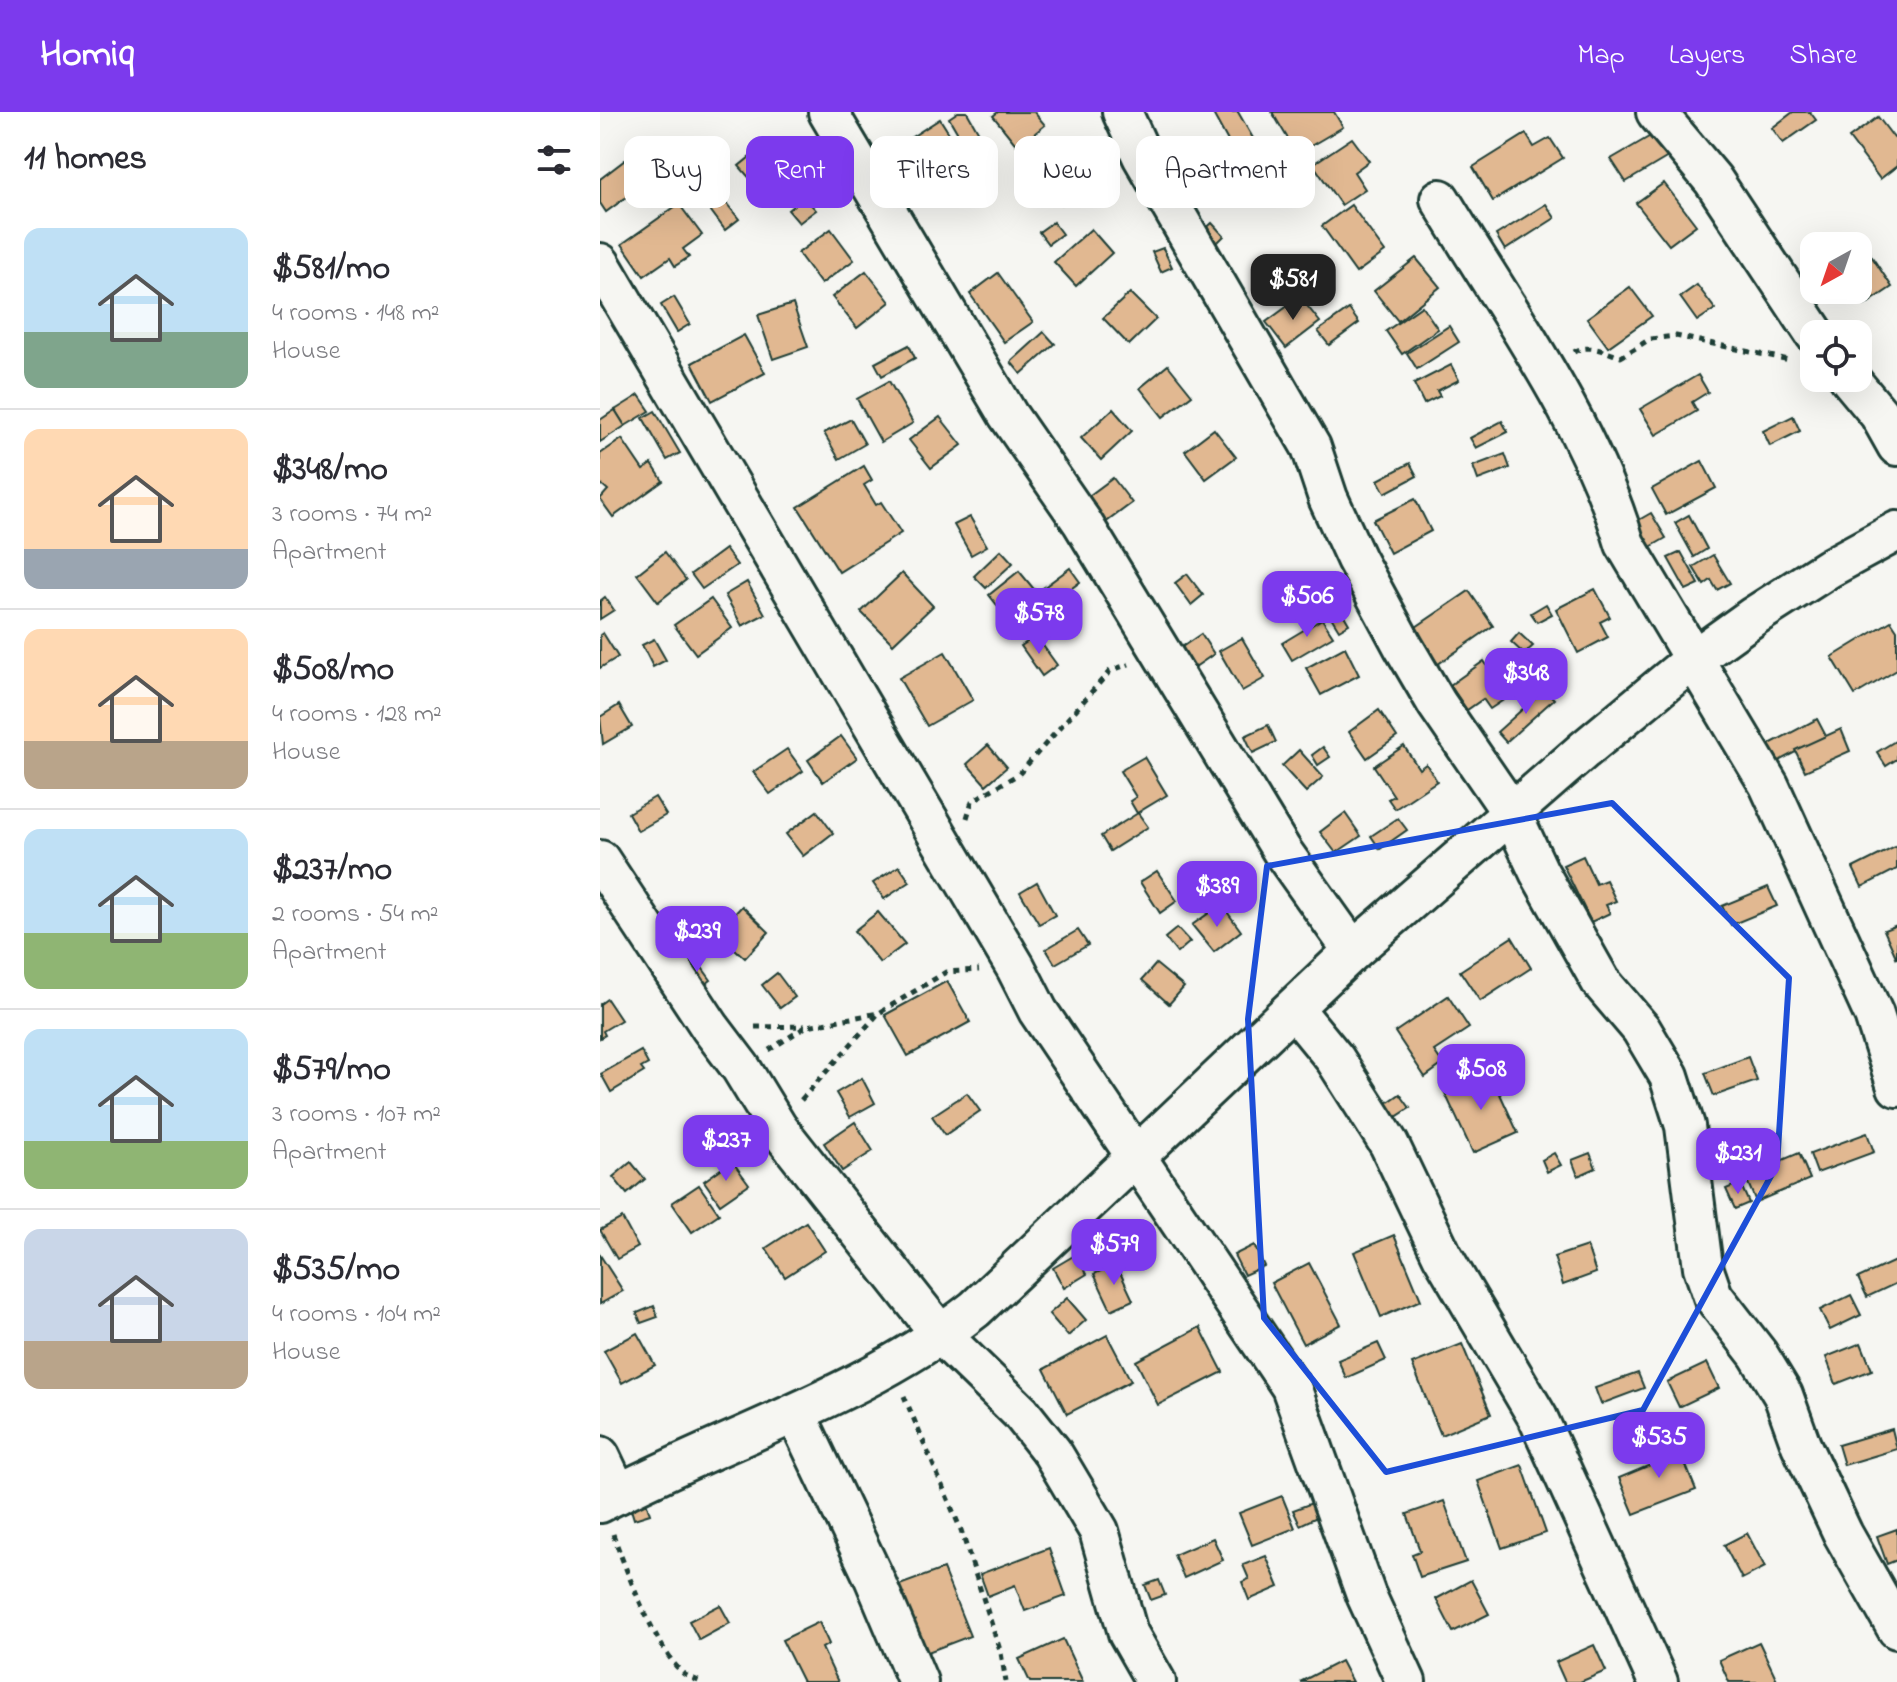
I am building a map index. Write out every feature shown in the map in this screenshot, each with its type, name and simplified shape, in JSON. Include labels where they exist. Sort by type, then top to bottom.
[{"type":"street","points":[[828,112],[1008,415],[1082,522],[1282,851],[1353,951]]},
{"type":"street","points":[[1122,112],[1142,156],[1311,447],[1356,559],[1403,646],[1437,704],[1511,812],[1539,872],[1601,982],[1641,1029],[1669,1076],[1685,1126],[1703,1267],[1713,1296],[1758,1354],[1783,1395],[1801,1445],[1843,1534],[1880,1594],[1897,1629]]},
{"type":"street","points":[[1656,112],[1713,180],[1800,341]]},
{"type":"street","points":[[1440,199],[1565,405],[1614,507],[1625,544],[1769,785],[1874,1015],[1897,1087]]},
{"type":"street","points":[[600,263],[1016,968],[1038,1011],[1291,1387],[1366,1595],[1406,1682]]},
{"type":"street","points":[[1861,392],[1879,414],[1897,446]]},
{"type":"street","points":[[600,1456],[609,1498],[796,1414],[890,1367],[941,1335],[975,1309],[1353,951],[1511,812],[1694,659],[1829,568],[1897,531]]},
{"type":"street","points":[[600,860],[710,1027],[741,1068],[777,1127],[941,1335],[1021,1413],[1052,1452],[1099,1531],[1128,1633],[1156,1682]]},
{"type":"street","points":[[1294,1009],[1335,1059],[1389,1144],[1442,1255],[1538,1418],[1658,1682]]},
{"type":"street","points":[[796,1414],[874,1578],[918,1682]]},
{"type":"path","points":[[1542,369],[1582,347],[1621,357],[1650,339],[1676,336],[1800,347]]},
{"type":"path","points":[[953,861],[972,801],[1019,774],[1110,671],[1161,652]]},
{"type":"path","points":[[777,1127],[879,1013],[946,972],[1016,968]]},
{"type":"path","points":[[741,1068],[807,1026],[879,1013]]},
{"type":"path","points":[[890,1367],[915,1418],[961,1530],[1001,1653],[1006,1682]]},
{"type":"path","points":[[609,1498],[611,1527],[629,1579],[664,1645],[684,1674],[701,1682]]},
{"type":"highlighted area","points":[[1612,803],[1789,978],[1777,1165],[1643,1410],[1386,1472],[1264,1318],[1248,1019],[1267,866]]},
{"type":"building","points":[[958,112],[967,112],[981,136],[959,136],[949,118]]},
{"type":"building","points":[[998,112],[1034,112],[1045,125],[1032,136],[1014,136],[1014,142],[993,116]]},
{"type":"building","points":[[1212,112],[1238,112],[1252,136],[1225,136]]},
{"type":"building","points":[[1272,112],[1334,112],[1343,127],[1315,143],[1315,136],[1286,136]]},
{"type":"building","points":[[1793,112],[1810,112],[1816,120],[1783,143],[1772,128]]},
{"type":"building","points":[[1878,117],[1894,138],[1897,136],[1897,166],[1880,179],[1849,138]]},
{"type":"building","points":[[940,119],[951,136],[913,136]]},
{"type":"building","points":[[1526,134],[1534,147],[1550,138],[1563,158],[1493,201],[1473,167]]},
{"type":"building","points":[[1654,134],[1668,157],[1626,182],[1611,159]]},
{"type":"building","points":[[1352,138],[1369,161],[1354,172],[1365,189],[1341,205],[1315,163]]},
{"type":"building","points":[[746,160],[746,174],[739,166]]},
{"type":"building","points":[[624,161],[624,199],[606,212],[600,203],[600,179]]},
{"type":"building","points":[[1664,183],[1696,225],[1669,245],[1636,203]]},
{"type":"building","points":[[1546,204],[1555,218],[1505,250],[1496,235]]},
{"type":"building","points":[[1351,205],[1385,252],[1356,273],[1322,226]]},
{"type":"building","points":[[673,208],[682,208],[702,235],[683,249],[689,257],[675,266],[670,258],[644,276],[622,244]]},
{"type":"building","points":[[709,208],[730,208],[739,219],[725,230]]},
{"type":"building","points":[[814,208],[816,210],[799,223],[788,210]]},
{"type":"building","points":[[1053,222],[1062,234],[1048,244],[1039,232]]},
{"type":"building","points":[[1212,223],[1224,236],[1212,248],[1200,234]]},
{"type":"building","points":[[831,229],[854,260],[821,284],[798,253]]},
{"type":"building","points":[[1091,229],[1112,253],[1076,286],[1054,262]]},
{"type":"building","points":[[1163,248],[1172,267],[1161,272],[1152,252]]},
{"type":"building","points":[[1872,257],[1892,287],[1872,300]]},
{"type":"building","points":[[1416,258],[1440,287],[1398,321],[1374,291]]},
{"type":"building","points":[[866,271],[890,302],[857,328],[832,297]]},
{"type":"building","points":[[998,273],[1033,322],[1004,342],[970,294]]},
{"type":"building","points":[[1697,285],[1715,309],[1697,321],[1680,297]]},
{"type":"building","points":[[1630,287],[1652,316],[1608,347],[1587,318]]},
{"type":"building","points":[[1130,293],[1156,319],[1129,345],[1103,318]]},
{"type":"building","points":[[674,297],[690,324],[677,332],[661,305]]},
{"type":"building","points":[[1300,297],[1320,322],[1286,348],[1266,322]]},
{"type":"building","points":[[793,304],[808,347],[773,359],[758,315]]},
{"type":"building","points":[[1422,306],[1438,329],[1402,354],[1386,331]]},
{"type":"building","points":[[1349,309],[1359,323],[1329,345],[1318,331]]},
{"type":"building","points":[[1449,326],[1459,342],[1417,369],[1407,353]]},
{"type":"building","points":[[1044,332],[1055,344],[1021,374],[1011,362]]},
{"type":"building","points":[[744,335],[765,373],[712,401],[692,363]]},
{"type":"building","points":[[909,345],[915,358],[882,376],[875,363]]},
{"type":"building","points":[[1168,365],[1192,395],[1163,417],[1140,388]]},
{"type":"building","points":[[1451,365],[1459,380],[1437,391],[1440,396],[1424,404],[1414,384]]},
{"type":"building","points":[[1698,375],[1708,392],[1692,402],[1697,411],[1656,435],[1640,409]]},
{"type":"building","points":[[889,381],[913,423],[881,442],[857,399]]},
{"type":"building","points":[[639,395],[650,411],[625,426],[615,410]]},
{"type":"building","points":[[1113,409],[1132,431],[1101,460],[1081,438]]},
{"type":"building","points":[[615,410],[625,426],[600,442],[600,420]]},
{"type":"building","points":[[655,411],[680,453],[667,460],[643,418]]},
{"type":"building","points":[[1793,416],[1800,431],[1770,446],[1763,431]]},
{"type":"building","points":[[940,417],[962,445],[931,468],[909,440]]},
{"type":"building","points":[[851,419],[865,444],[839,459],[824,433]]},
{"type":"building","points":[[1502,421],[1508,432],[1476,448],[1470,438]]},
{"type":"building","points":[[1214,429],[1236,457],[1206,479],[1185,451]]},
{"type":"building","points":[[622,439],[643,470],[652,464],[663,481],[613,517],[600,499],[608,490],[600,483],[600,454]]},
{"type":"building","points":[[1505,454],[1510,468],[1478,480],[1473,466]]},
{"type":"building","points":[[1702,461],[1716,488],[1666,515],[1652,489]]},
{"type":"building","points":[[1410,463],[1417,476],[1385,493],[1378,480]]},
{"type":"building","points":[[864,466],[872,480],[864,485],[876,505],[881,502],[901,533],[839,572],[798,507]]},
{"type":"building","points":[[1113,478],[1132,503],[1105,523],[1086,498]]},
{"type":"building","points":[[1415,499],[1431,531],[1390,553],[1373,520]]},
{"type":"building","points":[[1651,513],[1666,538],[1638,554],[1623,529]]},
{"type":"building","points":[[1689,515],[1707,549],[1694,557],[1675,523]]},
{"type":"building","points":[[970,517],[987,546],[971,555],[954,525]]},
{"type":"building","points":[[725,549],[737,565],[702,589],[691,574]]},
{"type":"building","points":[[1001,550],[1013,563],[986,588],[974,576]]},
{"type":"building","points":[[665,552],[686,580],[658,602],[637,574]]},
{"type":"building","points":[[1681,552],[1699,584],[1686,590],[1668,558]]},
{"type":"building","points":[[1713,555],[1730,583],[1717,590],[1711,580],[1704,585],[1693,567]]},
{"type":"building","points":[[1070,568],[1080,582],[1053,602],[1043,588]]},
{"type":"building","points":[[1019,571],[1043,600],[1012,624],[989,595]]},
{"type":"building","points":[[902,573],[933,606],[893,644],[861,612]]},
{"type":"building","points":[[1187,574],[1203,595],[1191,605],[1175,583]]},
{"type":"building","points":[[747,582],[765,614],[742,626],[725,595]]},
{"type":"building","points":[[1595,589],[1610,617],[1600,622],[1608,637],[1578,653],[1556,609]]},
{"type":"building","points":[[1469,591],[1493,626],[1438,664],[1413,629]]},
{"type":"building","points":[[1332,595],[1349,624],[1339,630],[1328,612],[1314,620],[1308,609]]},
{"type":"building","points":[[605,597],[614,610],[600,619],[600,601]]},
{"type":"building","points":[[711,599],[732,628],[696,654],[674,625]]},
{"type":"building","points":[[1546,604],[1552,614],[1537,622],[1531,613]]},
{"type":"building","points":[[1322,619],[1333,636],[1292,660],[1282,643]]},
{"type":"building","points":[[1891,621],[1897,630],[1897,670],[1855,695],[1832,657]]},
{"type":"building","points":[[603,633],[618,657],[600,668],[600,635]]},
{"type":"building","points":[[1519,633],[1533,646],[1524,654],[1511,642]]},
{"type":"building","points":[[1201,634],[1214,654],[1189,671],[1176,651]]},
{"type":"building","points":[[1036,636],[1057,665],[1042,676],[1021,646]]},
{"type":"building","points":[[1242,638],[1265,678],[1242,691],[1219,651]]},
{"type":"building","points":[[654,639],[666,660],[653,667],[642,645]]},
{"type":"building","points":[[1345,647],[1359,675],[1321,695],[1306,668]]},
{"type":"building","points":[[945,652],[973,700],[927,726],[899,678]]},
{"type":"building","points":[[1484,661],[1503,689],[1499,691],[1505,699],[1490,709],[1483,699],[1467,710],[1450,685]]},
{"type":"building","points":[[1545,689],[1554,699],[1506,742],[1497,732]]},
{"type":"building","points":[[619,705],[632,727],[603,744],[600,717]]},
{"type":"building","points":[[1379,710],[1397,737],[1367,758],[1349,732]]},
{"type":"building","points":[[1817,719],[1826,736],[1773,764],[1764,747]]},
{"type":"building","points":[[1268,725],[1276,742],[1253,753],[1245,736]]},
{"type":"building","points":[[1841,729],[1850,751],[1805,771],[1795,750]]},
{"type":"building","points":[[841,736],[857,758],[823,782],[808,760]]},
{"type":"building","points":[[1897,740],[1897,759],[1886,766],[1877,752]]},
{"type":"building","points":[[988,745],[1007,767],[986,785],[967,764]]},
{"type":"building","points":[[1404,746],[1419,769],[1426,764],[1437,781],[1395,809],[1388,799],[1394,796],[1374,766]]},
{"type":"building","points":[[1323,747],[1330,757],[1318,765],[1312,755]]},
{"type":"building","points":[[787,749],[803,771],[770,794],[753,772]]},
{"type":"building","points":[[1299,750],[1323,777],[1306,792],[1282,766]]},
{"type":"building","points":[[1144,757],[1167,795],[1137,813],[1130,801],[1136,797],[1120,771]]},
{"type":"building","points":[[655,797],[666,815],[638,831],[628,813]]},
{"type":"building","points":[[817,811],[833,833],[803,856],[786,834]]},
{"type":"building","points":[[1138,813],[1148,827],[1110,851],[1101,836]]},
{"type":"building","points":[[1345,813],[1361,836],[1336,853],[1320,832]]},
{"type":"building","points":[[1398,818],[1407,830],[1380,849],[1371,836]]},
{"type":"building","points":[[1897,846],[1897,869],[1862,887],[1853,868]]},
{"type":"building","points":[[1583,856],[1596,884],[1606,880],[1616,901],[1606,905],[1610,913],[1591,922],[1563,865]]},
{"type":"building","points":[[899,866],[910,882],[884,899],[873,883]]},
{"type":"building","points":[[1157,871],[1177,901],[1160,913],[1140,882]]},
{"type":"building","points":[[1037,882],[1055,915],[1039,924],[1020,892]]},
{"type":"building","points":[[1768,887],[1777,906],[1731,925],[1722,906]]},
{"type":"building","points":[[742,906],[769,932],[745,958],[717,933]]},
{"type":"building","points":[[1225,909],[1241,931],[1214,952],[1192,925],[1212,911],[1215,916]]},
{"type":"building","points":[[878,912],[905,944],[880,963],[854,931]]},
{"type":"building","points":[[1897,925],[1897,959],[1884,930]]},
{"type":"building","points":[[1177,928],[1190,942],[1177,953],[1165,938]]},
{"type":"building","points":[[1078,930],[1088,945],[1055,964],[1046,949]]},
{"type":"building","points":[[1512,937],[1531,968],[1480,1001],[1460,971]]},
{"type":"building","points":[[695,958],[711,980],[699,989],[683,967]]},
{"type":"building","points":[[1156,964],[1184,987],[1169,1004],[1142,980]]},
{"type":"building","points":[[777,973],[795,997],[780,1008],[762,985]]},
{"type":"building","points":[[947,981],[970,1022],[908,1056],[885,1015]]},
{"type":"building","points":[[1448,996],[1469,1028],[1434,1051],[1443,1064],[1425,1077],[1395,1032]]},
{"type":"building","points":[[607,999],[621,1020],[603,1031],[605,1035],[600,1038],[600,1004]]},
{"type":"building","points":[[641,1051],[648,1064],[641,1068],[644,1072],[611,1092],[601,1074]]},
{"type":"building","points":[[1748,1057],[1757,1081],[1714,1096],[1705,1073]]},
{"type":"building","points":[[1489,1070],[1518,1133],[1473,1153],[1444,1091]]},
{"type":"building","points":[[862,1078],[875,1103],[850,1117],[836,1093]]},
{"type":"building","points":[[967,1093],[980,1111],[945,1135],[932,1116]]},
{"type":"building","points":[[1400,1094],[1410,1108],[1396,1117],[1387,1103]]},
{"type":"building","points":[[855,1122],[873,1151],[842,1171],[824,1143]]},
{"type":"building","points":[[1867,1133],[1874,1152],[1817,1173],[1810,1154]]},
{"type":"building","points":[[1554,1153],[1561,1165],[1547,1172],[1542,1160]]},
{"type":"building","points":[[1590,1153],[1596,1168],[1578,1176],[1572,1160]]},
{"type":"building","points":[[1799,1153],[1810,1179],[1756,1202],[1745,1176]]},
{"type":"building","points":[[732,1161],[749,1184],[720,1204],[704,1181]]},
{"type":"building","points":[[631,1162],[645,1179],[627,1194],[613,1177]]},
{"type":"building","points":[[1740,1183],[1749,1203],[1735,1209],[1726,1189]]},
{"type":"building","points":[[699,1185],[719,1214],[692,1232],[672,1203]]},
{"type":"building","points":[[622,1218],[638,1247],[617,1259],[600,1230]]},
{"type":"building","points":[[806,1222],[825,1251],[785,1277],[766,1248]]},
{"type":"building","points":[[1394,1235],[1421,1300],[1381,1317],[1354,1252]]},
{"type":"building","points":[[1254,1245],[1264,1266],[1244,1275],[1234,1255]]},
{"type":"building","points":[[1587,1246],[1596,1273],[1563,1285],[1554,1257]]},
{"type":"building","points":[[600,1255],[623,1291],[600,1304]]},
{"type":"building","points":[[1075,1255],[1087,1274],[1064,1288],[1053,1268]]},
{"type":"building","points":[[1895,1261],[1897,1283],[1867,1297],[1858,1278]]},
{"type":"building","points":[[1309,1263],[1341,1324],[1303,1344],[1271,1283]]},
{"type":"building","points":[[1116,1264],[1133,1300],[1111,1310],[1094,1274]]},
{"type":"building","points":[[1851,1295],[1861,1315],[1830,1330],[1820,1310]]},
{"type":"building","points":[[1067,1298],[1086,1320],[1068,1336],[1049,1314]]},
{"type":"building","points":[[654,1306],[658,1317],[641,1323],[637,1313]]},
{"type":"building","points":[[1200,1327],[1223,1372],[1158,1405],[1136,1361]]},
{"type":"building","points":[[637,1333],[655,1365],[622,1383],[604,1351]]},
{"type":"building","points":[[1107,1335],[1131,1381],[1067,1414],[1044,1369]]},
{"type":"building","points":[[1378,1343],[1386,1360],[1346,1378],[1338,1360]]},
{"type":"building","points":[[1861,1343],[1872,1370],[1836,1384],[1826,1357]]},
{"type":"building","points":[[1462,1344],[1491,1414],[1441,1435],[1412,1364]]},
{"type":"building","points":[[1707,1363],[1719,1388],[1679,1407],[1667,1382]]},
{"type":"building","points":[[1638,1373],[1644,1388],[1601,1404],[1595,1388]]},
{"type":"building","points":[[1892,1429],[1897,1449],[1844,1465],[1838,1445]]},
{"type":"building","points":[[1676,1441],[1696,1490],[1634,1514],[1619,1478],[1660,1461],[1656,1449]]},
{"type":"building","points":[[1522,1465],[1546,1533],[1502,1548],[1478,1481]]},
{"type":"building","points":[[1282,1496],[1295,1528],[1252,1545],[1239,1513]]},
{"type":"building","points":[[645,1498],[650,1514],[634,1519],[629,1503]]},
{"type":"building","points":[[1444,1501],[1466,1562],[1420,1577],[1412,1554],[1420,1551],[1407,1514]]},
{"type":"building","points":[[1312,1503],[1317,1517],[1300,1525],[1293,1510]]},
{"type":"building","points":[[1897,1529],[1897,1560],[1887,1564],[1877,1536]]},
{"type":"building","points":[[1747,1533],[1765,1567],[1742,1579],[1724,1545]]},
{"type":"building","points":[[1213,1538],[1223,1560],[1184,1578],[1174,1555]]},
{"type":"building","points":[[1049,1548],[1066,1596],[1025,1611],[1015,1585],[988,1596],[980,1574]]},
{"type":"building","points":[[1266,1556],[1279,1587],[1249,1600],[1242,1582],[1249,1579],[1243,1565]]},
{"type":"building","points":[[943,1569],[970,1636],[920,1655],[894,1587]]},
{"type":"building","points":[[1159,1580],[1165,1595],[1151,1600],[1145,1585]]},
{"type":"building","points":[[1471,1580],[1489,1614],[1453,1632],[1436,1599]]},
{"type":"building","points":[[720,1605],[730,1623],[699,1640],[689,1621]]},
{"type":"building","points":[[819,1622],[829,1644],[822,1648],[838,1682],[803,1682],[782,1640]]},
{"type":"building","points":[[1063,1639],[1083,1682],[1030,1682],[1019,1659]]},
{"type":"building","points":[[1759,1642],[1778,1682],[1729,1682],[1719,1660]]},
{"type":"building","points":[[1594,1645],[1606,1671],[1580,1682],[1565,1682],[1556,1662]]},
{"type":"building","points":[[1341,1661],[1352,1682],[1300,1682]]}]
